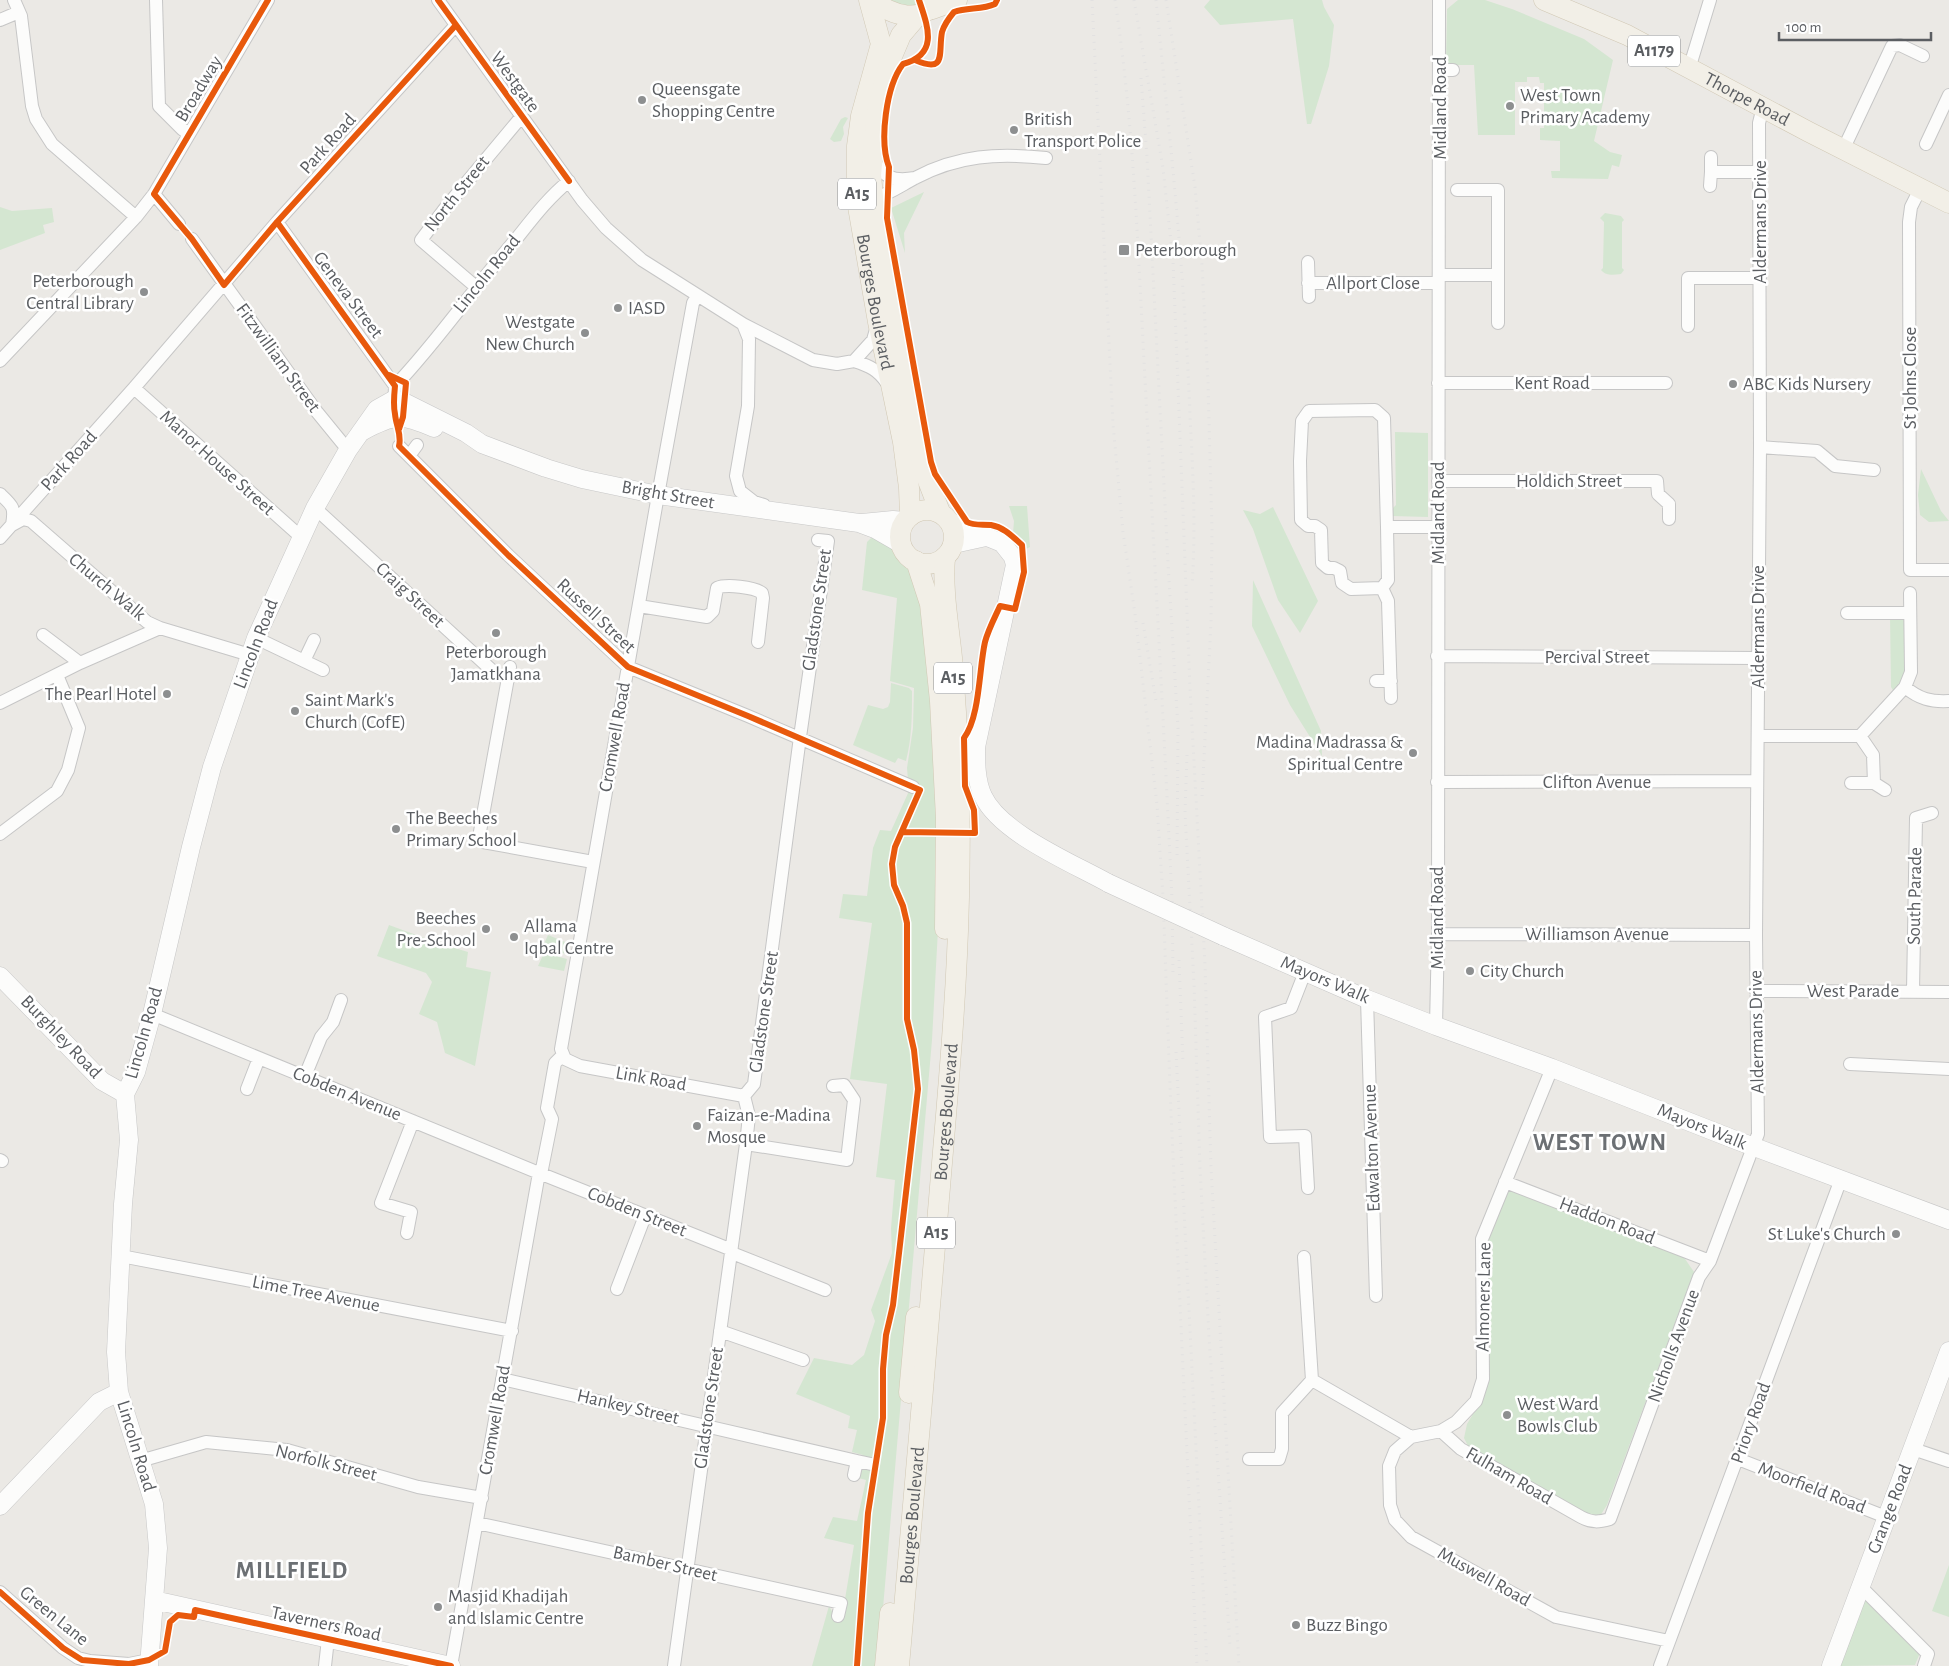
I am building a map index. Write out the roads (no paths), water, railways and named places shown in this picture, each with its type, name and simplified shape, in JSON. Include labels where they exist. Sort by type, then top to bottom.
[{"type":"main road","name":"Bourges Boulevard","points":[[869,0],[881,44],[861,116],[857,146],[857,201],[878,322],[904,451],[908,518]]},
{"type":"main road","points":[[874,0],[883,8],[906,16],[957,0]]},
{"type":"main road","name":"Thorpe Road","points":[[1544,0],[1628,36],[1843,150],[1949,203]]},
{"type":"main road","name":"Bourges Boulevard","points":[[928,8],[901,35],[890,60],[877,111],[871,175],[880,247],[923,468],[945,517]]},
{"type":"main road","points":[[908,518],[924,510],[945,517]]},
{"type":"main road","name":"A15","points":[[945,517],[954,536],[949,550]]},
{"type":"main road","name":"A15","points":[[908,518],[901,528],[901,544],[909,557],[916,561]]},
{"type":"main road","name":"Bourges Boulevard","points":[[899,1666],[954,1014],[958,943],[960,896],[959,766],[953,666],[944,579],[949,550]]},
{"type":"main road","points":[[916,561],[931,564],[949,550]]},
{"type":"main road","name":"Bourges Boulevard","points":[[885,1666],[941,1013],[945,923],[946,818],[940,701],[930,604],[916,561]]},
{"type":"street","points":[[156,0],[159,106],[189,134]]},
{"type":"street","name":"Broadway","points":[[0,361],[136,217],[154,194],[268,0]]},
{"type":"street","name":"Westgate","points":[[438,0],[569,181],[606,228],[627,249],[697,296],[787,348],[813,360],[826,363],[837,364],[854,361],[872,367],[880,373],[892,389]]},
{"type":"street","name":"Midland Road","points":[[1436,1026],[1438,934],[1439,279],[1446,70],[1439,0]]},
{"type":"street","points":[[1688,69],[1710,0]]},
{"type":"street","points":[[0,20],[17,6],[21,16],[32,106],[36,119],[52,144],[136,217]]},
{"type":"street","name":"Park Road","points":[[0,538],[134,388],[277,222],[456,25]]},
{"type":"street","points":[[1843,150],[1892,46],[1900,45],[1924,56]]},
{"type":"street","points":[[1926,144],[1949,94]]},
{"type":"street","name":"Aldermans Drive","points":[[1753,1147],[1758,1134],[1756,935],[1760,447],[1759,123],[1763,107]]},
{"type":"street","name":"North Street","points":[[476,287],[421,240],[522,116]]},
{"type":"street","points":[[856,180],[860,188],[874,199],[895,190],[915,178],[957,160],[991,155],[1046,158]]},
{"type":"street","points":[[1710,186],[1711,157]]},
{"type":"street","points":[[873,158],[880,170],[889,177],[904,180],[915,178]]},
{"type":"street","points":[[1711,172],[1760,172]]},
{"type":"street","name":"Lincoln Road","points":[[398,404],[409,371],[535,216],[569,181]]},
{"type":"street","name":"St Johns Close","points":[[1920,189],[1911,207],[1909,222],[1910,570],[1949,570]]},
{"type":"street","points":[[1456,190],[1498,190],[1498,323]]},
{"type":"street","points":[[154,194],[179,224]]},
{"type":"street","name":"Geneva Street","points":[[277,222],[398,404]]},
{"type":"street","name":"Fitzwilliam Street","points":[[192,240],[317,412],[348,450]]},
{"type":"street","points":[[1308,262],[1308,297]]},
{"type":"street","name":"Allport Close","points":[[1308,283],[1498,276]]},
{"type":"street","points":[[1688,326],[1688,278],[1760,278]]},
{"type":"street","name":"Cromwell Road","points":[[451,1666],[512,1331],[514,1311],[552,1119],[547,1108],[555,1063],[563,1055],[561,1048],[593,862],[693,303],[697,296]]},
{"type":"street","points":[[854,361],[873,340],[878,322]]},
{"type":"street","points":[[743,324],[749,338],[748,406],[736,476],[740,491],[747,497],[754,502],[781,511]]},
{"type":"street","points":[[749,360],[755,349],[769,337]]},
{"type":"street","name":"Lincoln Road","points":[[398,404],[409,371]]},
{"type":"street","name":"Kent Road","points":[[1438,384],[1666,383]]},
{"type":"street","name":"Manor House Street","points":[[134,388],[301,537]]},
{"type":"street","name":"Lincoln Road","points":[[149,1663],[158,1548],[154,1504],[119,1392],[116,1352],[129,1140],[125,1094],[136,1072],[152,1014],[191,847],[212,767],[256,638],[315,508],[348,450],[377,408],[398,404]]},
{"type":"street","name":"Bright Street","points":[[398,404],[456,437],[482,444],[582,479],[658,495],[859,523],[908,518]]},
{"type":"street","points":[[1375,410],[1384,418],[1388,580],[1382,588],[1352,589],[1342,583],[1340,571],[1328,568],[1322,563],[1321,530],[1315,526],[1308,526],[1301,520],[1300,461],[1302,421],[1309,412],[1375,410]]},
{"type":"street","points":[[408,456],[417,445]]},
{"type":"street","name":"Russell Street","points":[[399,446],[508,555],[628,667],[906,780]]},
{"type":"street","points":[[1760,447],[1817,451],[1835,466],[1874,470]]},
{"type":"street","name":"Holdich Street","points":[[1438,481],[1657,481],[1658,494],[1669,504],[1669,519]]},
{"type":"street","points":[[0,494],[12,504],[14,512],[12,525]]},
{"type":"street","points":[[12,525],[23,520],[30,521],[28,512],[30,505]]},
{"type":"street","name":"Craig Street","points":[[315,508],[497,675],[509,672],[479,837],[483,842],[593,862]]},
{"type":"street","name":"Mayors Walk","points":[[945,517],[968,530],[1002,543],[1013,557],[1015,565],[976,747],[976,764],[982,795],[995,814],[1010,828],[1108,883],[1367,999],[1949,1220]]},
{"type":"street","name":"Church Walk","points":[[30,521],[147,622],[160,628],[250,655]]},
{"type":"street","name":"Bright Street","points":[[859,523],[901,544]]},
{"type":"street","points":[[1387,527],[1438,527]]},
{"type":"street","points":[[949,550],[989,537]]},
{"type":"street","name":"Gladstone Street","points":[[674,1666],[746,1144],[749,1116],[744,1096],[754,1084],[828,541],[818,540]]},
{"type":"street","points":[[639,606],[707,618],[713,612],[717,588],[723,585],[757,590],[762,593],[758,642]]},
{"type":"street","points":[[1382,588],[1388,600],[1391,698]]},
{"type":"street","points":[[1758,736],[1860,736],[1905,687],[1911,672],[1910,593]]},
{"type":"street","points":[[1847,613],[1910,613]]},
{"type":"street","points":[[0,703],[80,663],[160,628]]},
{"type":"street","points":[[43,635],[80,663]]},
{"type":"street","points":[[256,638],[323,670]]},
{"type":"street","points":[[304,660],[314,640]]},
{"type":"street","name":"Percival Street","points":[[1437,656],[1757,658]]},
{"type":"street","points":[[0,834],[57,790],[68,770],[80,728],[57,675]]},
{"type":"street","points":[[1376,681],[1391,680]]},
{"type":"street","points":[[1905,687],[1925,699],[1949,702]]},
{"type":"street","points":[[1860,736],[1879,764],[1874,783]]},
{"type":"street","name":"Clifton Avenue","points":[[1437,782],[1757,781]]},
{"type":"street","points":[[1851,783],[1874,783],[1885,790]]},
{"type":"street","name":"South Parade","points":[[1913,991],[1916,818],[1932,812]]},
{"type":"street","name":"Williamson Avenue","points":[[1438,934],[1756,935]]},
{"type":"street","points":[[1305,972],[1291,1008],[1265,1017],[1270,1137],[1305,1136],[1308,1188]]},
{"type":"street","name":"Burghley Road","points":[[0,976],[102,1080],[125,1094]]},
{"type":"street","name":"West Parade","points":[[1756,991],[1949,992]]},
{"type":"street","name":"Edwalton Avenue","points":[[1367,999],[1376,1296]]},
{"type":"street","points":[[305,1076],[321,1036],[333,1022],[341,1000]]},
{"type":"street","name":"Cobden Avenue","points":[[152,1014],[540,1174]]},
{"type":"street","name":"Link Road","points":[[563,1055],[565,1059],[580,1066],[744,1096]]},
{"type":"street","points":[[247,1089],[259,1058]]},
{"type":"street","points":[[1850,1064],[1949,1069]]},
{"type":"street","name":"Almoners Lane","points":[[1441,1431],[1456,1422],[1476,1401],[1483,1379],[1482,1239],[1552,1068]]},
{"type":"street","points":[[746,1144],[847,1166],[854,1100],[844,1085],[833,1086]]},
{"type":"street","points":[[407,1233],[410,1212],[381,1202],[413,1121]]},
{"type":"street","name":"Nicholls Avenue","points":[[1581,1518],[1590,1522],[1610,1519],[1699,1277],[1710,1261],[1753,1147]]},
{"type":"street","name":"Cobden Street","points":[[540,1174],[825,1290]]},
{"type":"street","name":"Priory Road","points":[[1660,1666],[1841,1179]]},
{"type":"street","name":"Haddon Road","points":[[1505,1182],[1710,1261]]},
{"type":"street","points":[[617,1289],[646,1216]]},
{"type":"street","name":"Lime Tree Avenue","points":[[121,1256],[512,1331]]},
{"type":"street","points":[[1250,1459],[1280,1459],[1282,1448],[1282,1413],[1312,1380],[1304,1257]]},
{"type":"street","points":[[720,1331],[804,1360]]},
{"type":"street","name":"Grange Road","points":[[1831,1666],[1949,1351]]},
{"type":"street","name":"Hankey Street","points":[[502,1379],[871,1464]]},
{"type":"street","points":[[1312,1380],[1411,1437],[1441,1431]]},
{"type":"street","points":[[0,1506],[99,1402],[119,1392]]},
{"type":"street","name":"Fulham Road","points":[[1441,1431],[1461,1449],[1581,1518]]},
{"type":"street","name":"Muswell Road","points":[[1411,1437],[1395,1451],[1388,1466],[1390,1505],[1395,1520],[1412,1537],[1556,1617],[1669,1641]]},
{"type":"street","name":"Norfolk Street","points":[[140,1462],[206,1442],[278,1450],[303,1455],[418,1488],[482,1498]]},
{"type":"street","points":[[1913,1449],[1949,1461]]},
{"type":"street","name":"Moorfield Road","points":[[1738,1459],[1886,1517]]},
{"type":"street","points":[[854,1475],[857,1461]]},
{"type":"street","name":"Bamber Street","points":[[477,1523],[687,1570],[839,1610],[853,1607]]},
{"type":"street","points":[[1860,1587],[1928,1654],[1924,1666]]},
{"type":"street","name":"Green Lane","points":[[0,1592],[63,1648],[78,1658],[129,1664],[149,1663]]},
{"type":"street","name":"Taverners Road","points":[[154,1600],[451,1666]]},
{"type":"street","points":[[325,1666],[328,1639]]},
{"type":"railway","points":[[1092,0],[1113,424],[1123,532],[1135,614],[1157,805],[1163,897],[1171,1113],[1197,1666]]},
{"type":"railway","points":[[1115,0],[1127,94],[1137,237],[1169,835],[1173,972]]},
{"type":"railway","points":[[1134,0],[1163,168],[1173,261],[1190,688],[1205,964],[1211,1168],[1239,1666]]},
{"type":"railway","points":[[1156,0],[1185,312],[1194,501],[1192,586]]},
{"type":"railway","points":[[1166,0],[1195,187],[1202,265],[1208,383],[1212,530],[1211,623],[1202,797]]},
{"type":"railway","points":[[1141,78],[1147,157],[1178,728],[1177,857]]},
{"type":"railway","points":[[1143,623],[1156,701]]},
{"type":"railway","points":[[1187,755],[1185,812],[1194,984],[1200,1168],[1209,1337],[1230,1646]]},
{"type":"railway","points":[[1179,960],[1183,1063]]},
{"type":"railway","points":[[1176,1052],[1207,1666]]},
{"type":"place","name":"Queensgate Shopping Centre","points":[[642,100]]},
{"type":"place","name":"West Town Primary Academy","points":[[1510,106]]},
{"type":"place","name":"British Transport Police","points":[[1014,130]]},
{"type":"place","name":"Peterborough","points":[[1124,250]]},
{"type":"place","name":"Peterborough Central Library","points":[[144,292]]},
{"type":"place","name":"IASD","points":[[618,308]]},
{"type":"place","name":"Westgate New Church","points":[[585,333]]},
{"type":"place","name":"ABC Kids Nursery","points":[[1733,384]]},
{"type":"place","name":"Peterborough Jamatkhana","points":[[496,633]]},
{"type":"place","name":"The Pearl Hotel","points":[[167,694]]},
{"type":"place","name":"Saint Mark's Church (CofE)","points":[[295,711]]},
{"type":"place","name":"Madina Madrassa & Spiritual Centre","points":[[1413,753]]},
{"type":"place","name":"The Beeches Primary School","points":[[396,829]]},
{"type":"place","name":"Beeches Pre-School","points":[[486,929]]},
{"type":"place","name":"Allama Iqbal Centre","points":[[514,937]]},
{"type":"place","name":"City Church","points":[[1470,971]]},
{"type":"place","name":"Faizan-e-Madina Mosque","points":[[697,1126]]},
{"type":"place","name":"St Luke's Church","points":[[1896,1234]]},
{"type":"place","name":"West Ward Bowls Club","points":[[1507,1415]]},
{"type":"place","name":"Masjid Khadijah and Islamic Centre","points":[[438,1607]]},
{"type":"place","name":"Buzz Bingo","points":[[1296,1625]]},
{"type":"district","name":"WEST TOWN","points":[[1600,1143]]},
{"type":"district","name":"MILLFIELD","points":[[292,1571]]}]
